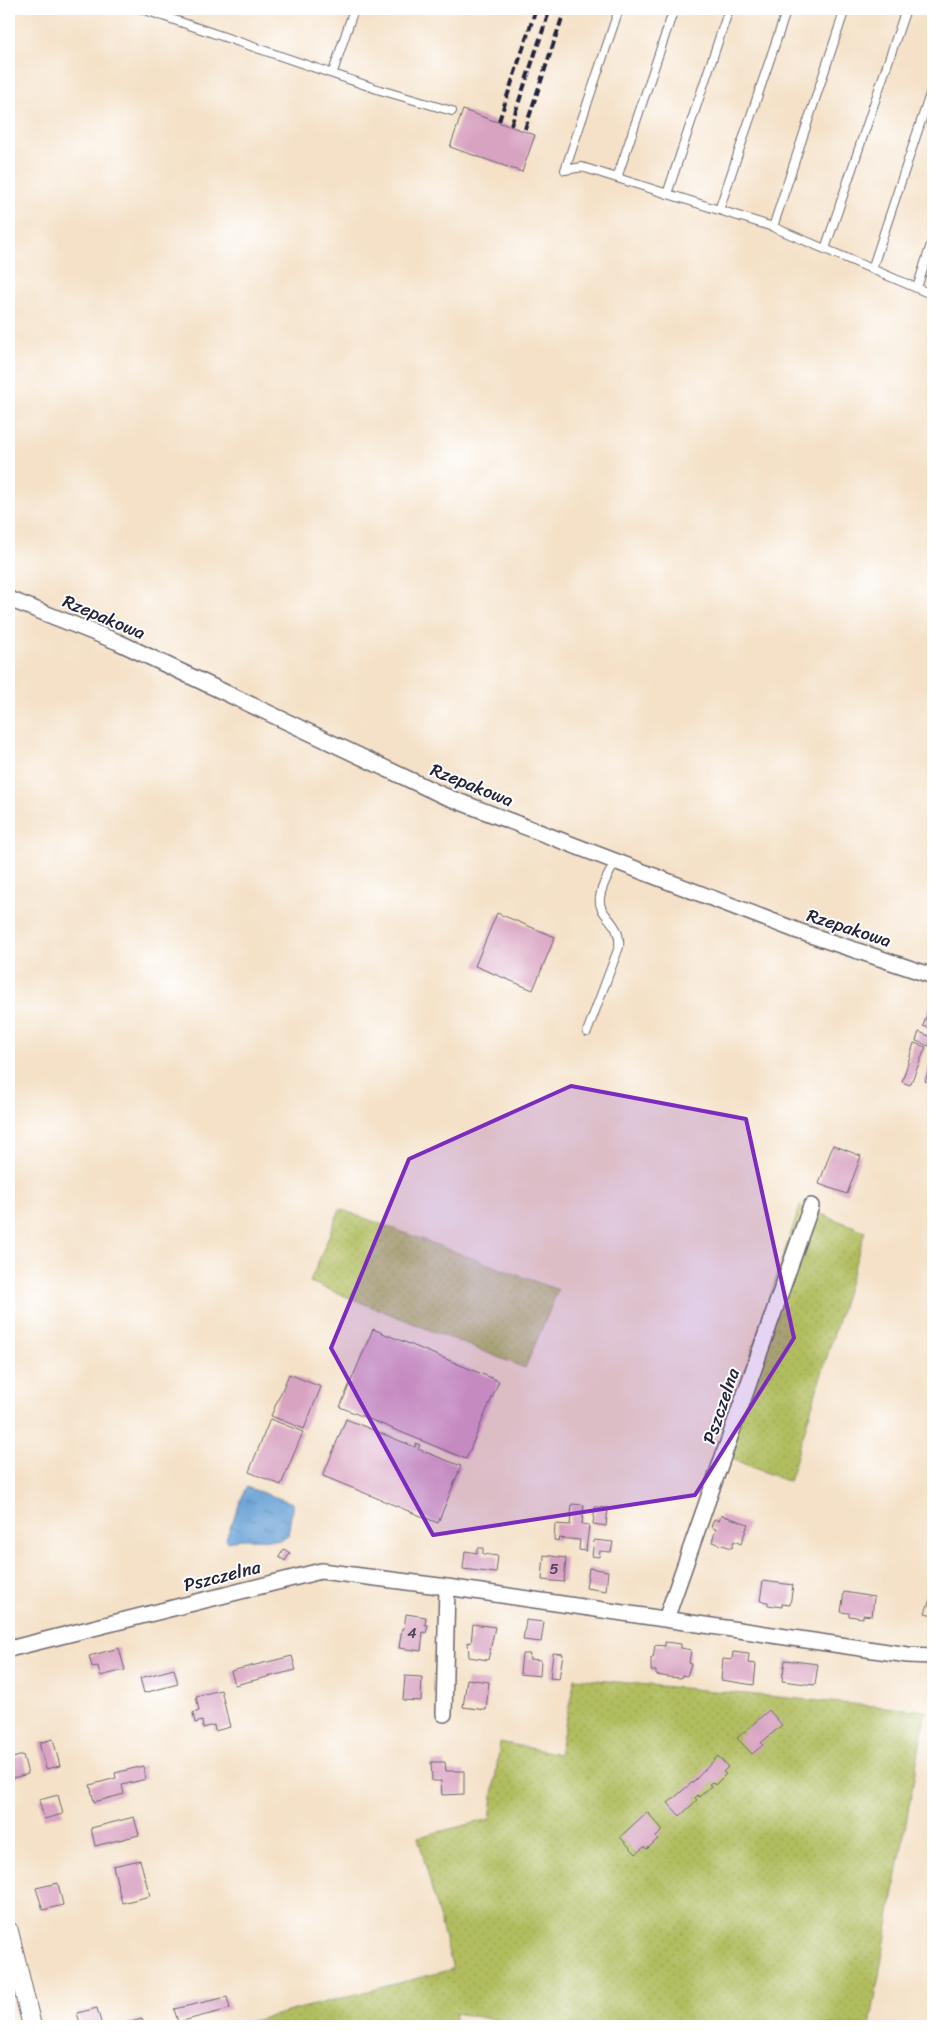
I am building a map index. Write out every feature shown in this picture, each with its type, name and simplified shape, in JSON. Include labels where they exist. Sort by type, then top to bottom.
[{"type":"street","name":"Rzepakowa","points":[[9,599],[118,642],[442,795],[798,931],[933,976]]},
{"type":"street","name":"Pszczelna","points":[[666,1619],[811,1206]]},
{"type":"street","name":"Pszczelna","points":[[9,1649],[321,1571],[447,1587],[908,1655],[933,1656]]},
{"type":"street","points":[[444,1714],[447,1587]]},
{"type":"street","points":[[9,1931],[32,2026]]},
{"type":"lane","points":[[142,9],[333,72],[380,90],[452,111]]},
{"type":"lane","points":[[333,72],[354,9]]},
{"type":"lane","points":[[619,9],[565,170],[582,167],[773,227],[933,295]]},
{"type":"lane","points":[[617,178],[674,9]]},
{"type":"lane","points":[[667,194],[730,9]]},
{"type":"lane","points":[[719,210],[787,9]]},
{"type":"lane","points":[[773,227],[845,9]]},
{"type":"lane","points":[[825,249],[906,9]]},
{"type":"lane","points":[[872,269],[933,85]]},
{"type":"lane","points":[[917,288],[933,238]]},
{"type":"lane","points":[[587,1032],[619,947],[618,930],[600,906],[599,898],[616,861]]},
{"type":"highlighted area","points":[[571,1086],[746,1119],[794,1338],[695,1495],[433,1535],[331,1348],[409,1159]]},
{"type":"green space","points":[[800,1206],[865,1231],[789,1482],[732,1459],[715,1463]]},
{"type":"green space","points":[[340,1209],[558,1290],[525,1368],[310,1282]]},
{"type":"green space","points":[[575,1678],[926,1711],[870,2026],[533,2026],[455,2013],[454,2026],[233,2026],[453,1969],[418,1837],[490,1819],[500,1742],[559,1754]]},
{"type":"water","points":[[246,1487],[293,1503],[288,1535],[282,1540],[241,1539],[228,1542],[226,1538]]},
{"type":"building","points":[[463,110],[535,135],[522,172],[450,147]]},
{"type":"building","points":[[497,913],[555,937],[533,990],[475,966]]},
{"type":"building","points":[[931,1002],[933,1003],[933,1029],[923,1026]]},
{"type":"building","points":[[919,1032],[932,1037],[929,1046],[916,1041]]},
{"type":"building","points":[[914,1043],[926,1047],[910,1085],[902,1082]]},
{"type":"building","points":[[931,1064],[933,1065],[933,1084],[925,1081]]},
{"type":"building","points":[[833,1145],[861,1156],[847,1194],[819,1184]]},
{"type":"building","points":[[373,1329],[499,1381],[466,1459],[340,1407]]},
{"type":"building","points":[[289,1374],[321,1387],[304,1429],[271,1416]]},
{"type":"building","points":[[270,1419],[303,1432],[281,1485],[249,1472]]},
{"type":"building","points":[[346,1419],[415,1447],[416,1443],[420,1445],[418,1449],[461,1466],[438,1523],[323,1476]]},
{"type":"building","points":[[572,1504],[584,1505],[582,1524],[589,1525],[586,1551],[579,1550],[580,1540],[559,1538],[558,1541],[554,1540],[555,1524],[570,1525]]},
{"type":"building","points":[[595,1507],[608,1508],[606,1526],[593,1524]]},
{"type":"building","points":[[721,1515],[748,1524],[741,1544],[734,1541],[732,1548],[712,1542],[716,1529],[711,1527],[714,1519],[719,1521]]},
{"type":"building","points":[[594,1540],[613,1542],[611,1552],[600,1551],[599,1557],[592,1556]]},
{"type":"building","points":[[477,1548],[483,1548],[483,1554],[498,1556],[496,1573],[463,1569],[465,1551],[477,1553]]},
{"type":"building","points":[[284,1549],[290,1553],[285,1561],[279,1557]]},
{"type":"building","points":[[544,1555],[566,1558],[564,1582],[542,1580]]},
{"type":"building","points":[[589,1568],[608,1571],[606,1591],[586,1588]]},
{"type":"building","points":[[763,1581],[793,1585],[790,1605],[782,1604],[782,1607],[768,1605],[768,1602],[760,1601]]},
{"type":"building","points":[[933,1591],[933,1615],[925,1613]]},
{"type":"building","points":[[844,1592],[874,1597],[872,1616],[863,1615],[863,1618],[849,1616],[849,1613],[841,1612]]},
{"type":"building","points":[[406,1614],[426,1617],[425,1625],[428,1625],[426,1633],[423,1632],[421,1651],[399,1648]]},
{"type":"building","points":[[526,1620],[544,1622],[541,1642],[523,1640]]},
{"type":"building","points":[[473,1624],[495,1627],[488,1660],[469,1657],[468,1642],[471,1643]]},
{"type":"building","points":[[665,1642],[681,1644],[681,1648],[691,1650],[689,1663],[691,1664],[687,1676],[682,1675],[681,1678],[669,1677],[656,1675],[656,1671],[651,1671],[651,1658],[653,1658],[655,1645],[665,1646]]},
{"type":"building","points":[[119,1648],[125,1670],[100,1676],[98,1666],[92,1667],[89,1656]]},
{"type":"building","points":[[733,1652],[749,1654],[748,1663],[756,1664],[754,1685],[721,1680],[723,1659],[732,1660]]},
{"type":"building","points":[[553,1653],[563,1654],[559,1679],[550,1678]]},
{"type":"building","points":[[522,1654],[530,1654],[529,1659],[541,1660],[540,1676],[520,1674]]},
{"type":"building","points":[[292,1656],[296,1670],[235,1685],[231,1671]]},
{"type":"building","points":[[785,1660],[818,1664],[815,1685],[782,1681]]},
{"type":"building","points":[[174,1669],[178,1684],[144,1693],[140,1678]]},
{"type":"building","points":[[405,1676],[422,1677],[421,1701],[403,1700]]},
{"type":"building","points":[[467,1679],[489,1682],[486,1710],[463,1707]]},
{"type":"building","points":[[221,1690],[230,1727],[215,1731],[214,1725],[203,1728],[202,1721],[195,1723],[193,1713],[199,1711],[196,1696]]},
{"type":"building","points":[[769,1710],[782,1725],[761,1743],[763,1745],[752,1754],[737,1738]]},
{"type":"building","points":[[53,1739],[60,1766],[46,1769],[39,1743]]},
{"type":"building","points":[[23,1755],[28,1774],[9,1779],[9,1759]]},
{"type":"building","points":[[718,1756],[728,1767],[723,1772],[726,1774],[715,1785],[712,1782],[709,1784],[711,1786],[699,1797],[698,1795],[695,1798],[697,1800],[680,1816],[668,1803],[695,1780]]},
{"type":"building","points":[[431,1762],[445,1762],[446,1771],[464,1771],[464,1794],[442,1795],[441,1781],[432,1781]]},
{"type":"building","points":[[143,1766],[146,1779],[122,1785],[124,1794],[94,1802],[90,1785],[116,1778],[115,1773]]},
{"type":"building","points":[[58,1795],[63,1814],[44,1819],[39,1800]]},
{"type":"building","points":[[647,1812],[663,1830],[656,1837],[658,1839],[647,1849],[644,1847],[636,1854],[620,1837]]},
{"type":"building","points":[[134,1817],[139,1835],[95,1846],[91,1828]]},
{"type":"building","points":[[140,1860],[150,1896],[122,1903],[113,1866]]},
{"type":"building","points":[[58,1883],[63,1905],[43,1910],[36,1888]]},
{"type":"building","points":[[227,1997],[230,2009],[178,2022],[174,2009]]},
{"type":"building","points":[[97,2008],[102,2026],[81,2026],[77,2013]]},
{"type":"building","points":[[142,2019],[144,2026],[128,2026],[127,2023]]},
{"type":"railway","points":[[499,121],[536,9]]},
{"type":"railway","points":[[511,125],[550,9]]},
{"type":"railway","points":[[525,129],[565,9]]}]
